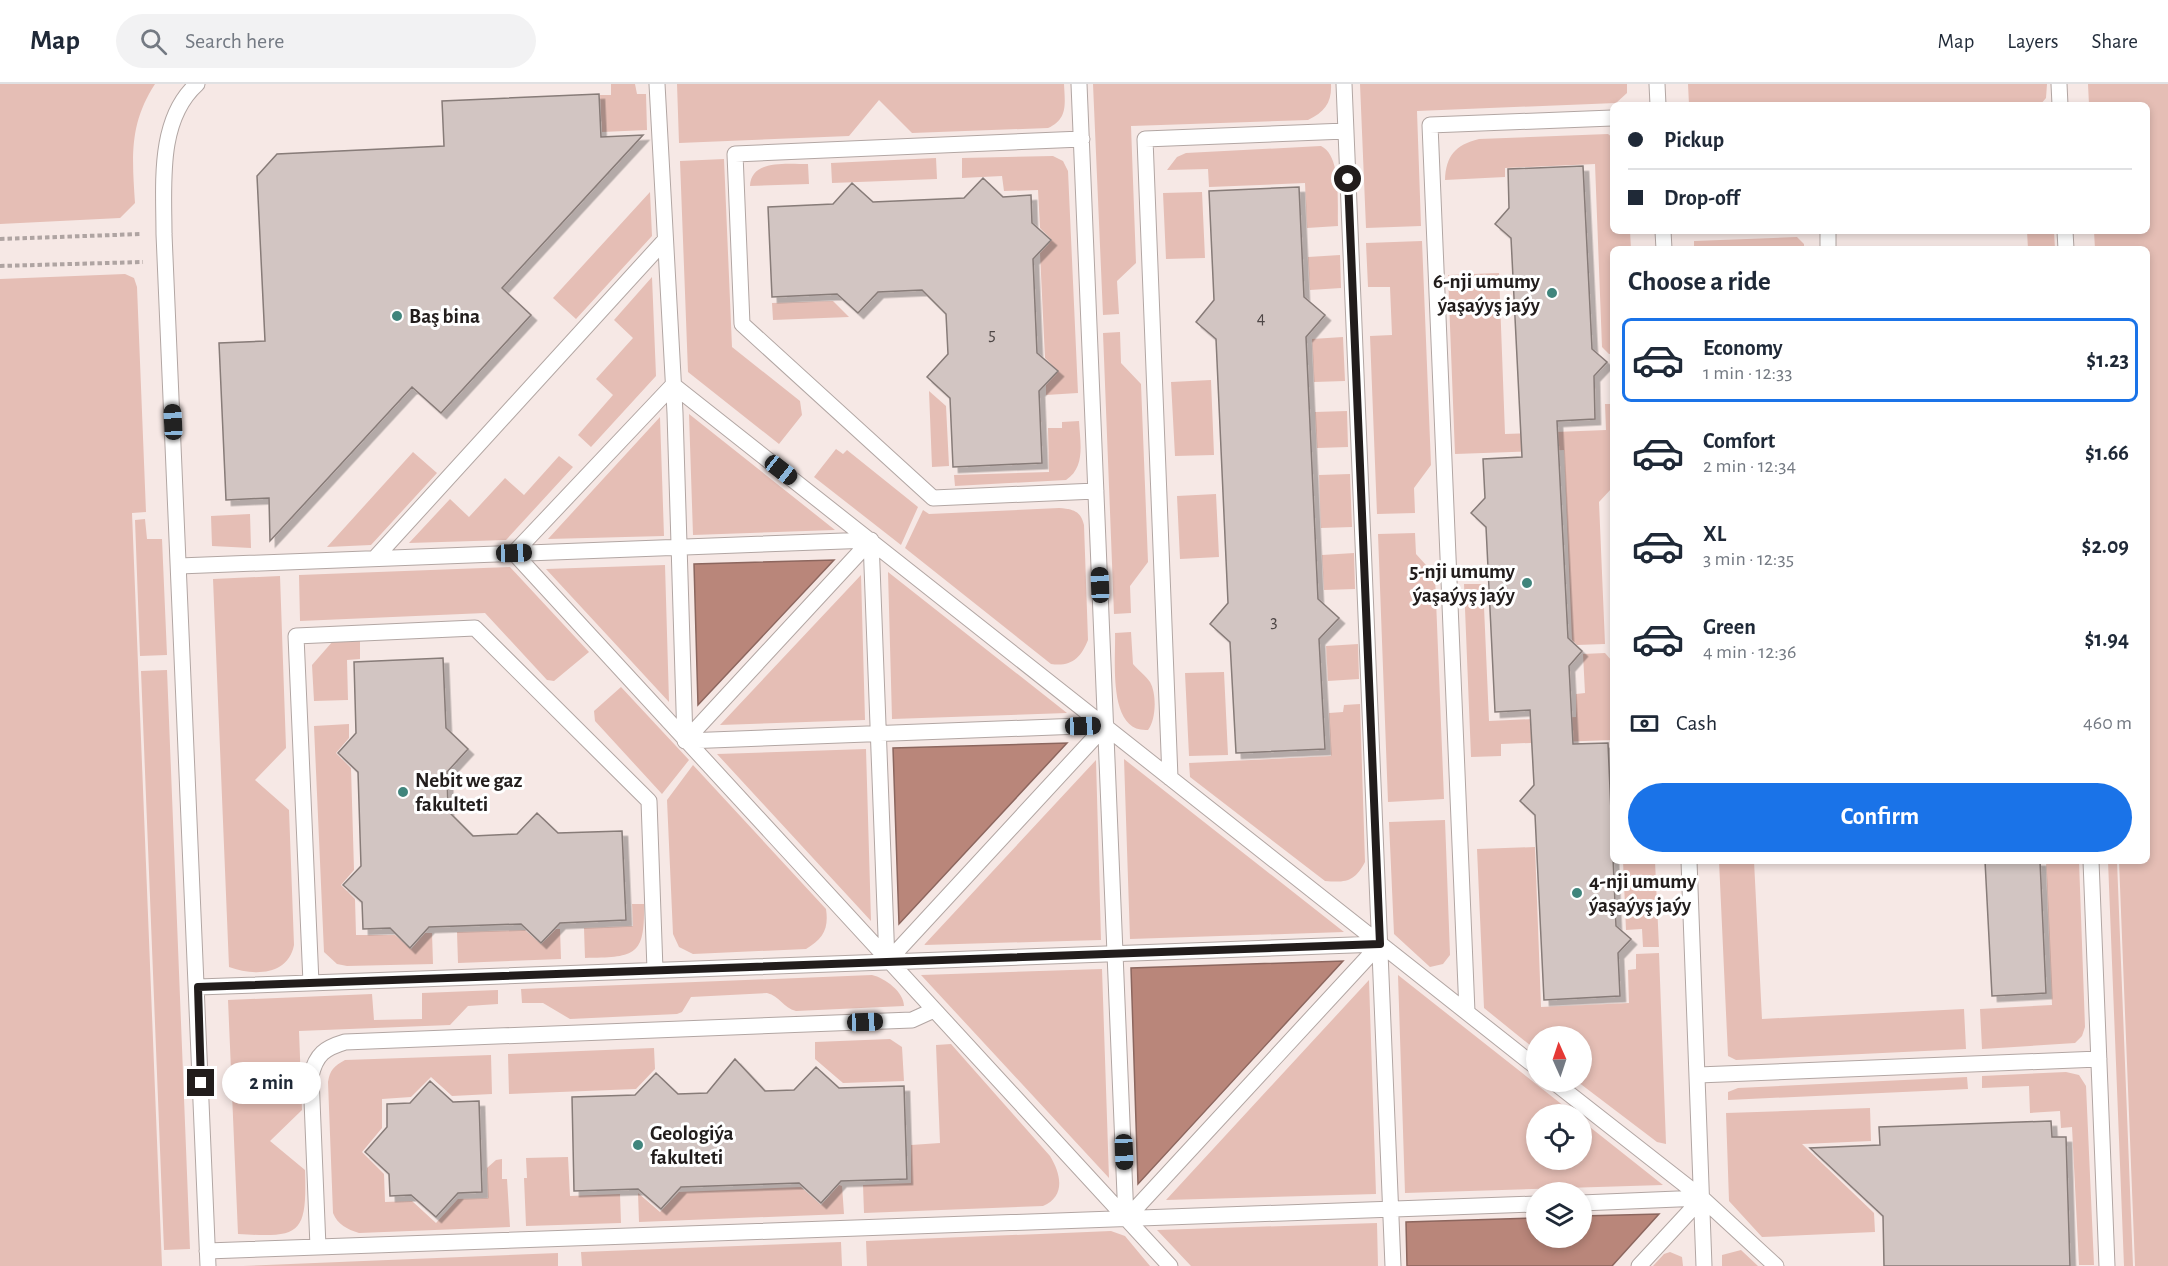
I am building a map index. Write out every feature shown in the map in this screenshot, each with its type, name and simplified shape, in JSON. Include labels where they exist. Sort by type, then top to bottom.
[{"type":"lane","points":[[198,84],[173,119],[166,148],[164,234],[208,1258],[318,1247],[1526,1204]]},
{"type":"lane","points":[[657,84],[673,385],[685,741]]},
{"type":"lane","points":[[1079,84],[1126,1219]]},
{"type":"lane","points":[[1344,84],[1393,1266]]},
{"type":"lane","points":[[1657,84],[1658,102]]},
{"type":"lane","points":[[2059,84],[2060,102]]},
{"type":"lane","points":[[1467,1012],[1430,125],[1610,118]]},
{"type":"lane","points":[[1170,778],[1145,139],[1346,131]]},
{"type":"lane","points":[[1082,139],[735,153],[735,165],[742,324],[933,498],[1096,491]]},
{"type":"lane","points":[[375,558],[665,240]]},
{"type":"lane","points":[[673,385],[1526,1059]]},
{"type":"lane","points":[[514,553],[673,385]]},
{"type":"lane","points":[[180,566],[872,540]]},
{"type":"lane","points":[[872,540],[887,962]]},
{"type":"lane","points":[[685,741],[872,540]]},
{"type":"lane","points":[[514,553],[887,962],[1170,1266]]},
{"type":"lane","points":[[311,983],[296,636],[475,628],[649,801],[655,970]]},
{"type":"lane","points":[[685,741],[1106,725]]},
{"type":"lane","points":[[887,962],[1106,725]]},
{"type":"lane","points":[[1689,864],[1704,1266]]},
{"type":"lane","points":[[2091,864],[2107,1266]]},
{"type":"lane","points":[[198,987],[1380,944]]},
{"type":"lane","points":[[1126,1219],[1380,944]]},
{"type":"lane","points":[[318,1247],[311,1076],[320,1053],[330,1046],[345,1042],[912,1020],[934,1010]]},
{"type":"lane","points":[[1698,1075],[2099,1059]]},
{"type":"lane","points":[[1567,1092],[1702,1198],[1776,1266]]},
{"type":"lane","points":[[1592,1203],[1702,1198]]},
{"type":"lane","points":[[1639,1266],[1702,1198]]},
{"type":"path","points":[[0,239],[164,234]]},
{"type":"path","points":[[0,266],[165,261]]},
{"type":"shaded area","points":[[0,84],[155,84],[140,113],[136,127],[133,156],[135,203],[120,218],[0,224]]},
{"type":"shaded area","points":[[611,84],[635,84],[637,94],[646,94],[647,130],[602,132],[600,95],[611,95]]},
{"type":"shaded area","points":[[677,84],[1064,84],[1065,104],[1059,120],[1048,128],[912,133],[879,100],[849,136],[679,143]]},
{"type":"shaded area","points":[[1093,84],[1331,84],[1331,90],[1329,101],[1323,110],[1308,120],[1131,126],[1136,263],[1117,281],[1119,314],[1103,315]]},
{"type":"shaded area","points":[[1360,84],[1627,84],[1627,93],[1617,102],[1610,103],[1417,111],[1421,226],[1366,228]]},
{"type":"shaded area","points":[[1688,84],[2047,84],[2046,98],[2043,102],[1689,102]]},
{"type":"shaded area","points":[[2088,84],[2168,84],[2168,1266],[2135,1266],[2119,864],[2150,864],[2150,246],[2095,246],[2094,234],[2150,234],[2150,102],[2089,102]]},
{"type":"shaded area","points":[[1610,136],[1610,234],[1630,234],[1631,246],[1610,246],[1610,354],[1602,347],[1595,164],[1505,168],[1505,177],[1445,180],[1447,164],[1453,153],[1471,141]]},
{"type":"shaded area","points":[[1321,146],[1328,151],[1335,170],[1338,226],[1307,228],[1305,183],[1209,187],[1208,169],[1167,170],[1177,157],[1186,153]]},
{"type":"shaded area","points":[[1053,156],[1063,161],[1068,171],[1078,393],[1046,395],[1046,385],[1058,371],[1045,358],[1040,253],[1052,240],[1040,228],[1038,190],[1004,191],[1002,176],[962,178],[962,158]]},
{"type":"shaded area","points":[[936,158],[937,179],[832,183],[831,163]]},
{"type":"shaded area","points":[[724,159],[732,347],[800,401],[802,415],[779,444],[688,372],[680,161]]},
{"type":"shaded area","points":[[781,164],[808,164],[809,184],[750,186],[752,177],[764,167]]},
{"type":"shaded area","points":[[650,192],[652,236],[576,319],[553,298]]},
{"type":"shaded area","points":[[1202,192],[1205,258],[1166,259],[1163,193]]},
{"type":"shaded area","points":[[2027,234],[2054,234],[2055,246],[2028,246]]},
{"type":"shaded area","points":[[1797,237],[1804,246],[1694,246],[1694,241]]},
{"type":"shaded area","points":[[1422,241],[1431,465],[1414,488],[1415,513],[1377,514],[1370,336],[1392,335],[1390,287],[1368,287],[1366,243]]},
{"type":"shaded area","points":[[1340,255],[1341,288],[1310,290],[1308,257]]},
{"type":"shaded area","points":[[1499,273],[1505,434],[1606,430],[1605,404],[1610,404],[1610,490],[1599,502],[1605,644],[1577,645],[1572,640],[1564,450],[1455,454],[1448,275]]},
{"type":"shaded area","points":[[125,274],[134,278],[137,287],[146,512],[132,513],[162,1266],[0,1266],[0,279]]},
{"type":"shaded area","points":[[652,277],[656,376],[591,447],[578,435],[613,395],[596,379],[633,338],[614,320]]},
{"type":"shaded area","points":[[833,301],[849,317],[773,320],[772,303]]},
{"type":"shaded area","points":[[1120,332],[1121,363],[1141,384],[1148,562],[1130,586],[1131,613],[1114,614],[1103,333]]},
{"type":"shaded area","points":[[1343,337],[1345,381],[1314,382],[1312,339]]},
{"type":"shaded area","points":[[1211,380],[1214,455],[1175,456],[1171,382]]},
{"type":"shaded area","points":[[929,391],[946,406],[949,466],[932,467]]},
{"type":"shaded area","points":[[1347,411],[1348,447],[1317,448],[1315,412]]},
{"type":"shaded area","points":[[689,414],[835,530],[693,535]]},
{"type":"shaded area","points":[[660,417],[664,536],[548,539]]},
{"type":"shaded area","points":[[1079,421],[1081,445],[1079,461],[1077,468],[1066,480],[955,486],[954,475],[1049,472],[1048,428],[1062,428],[1062,422]]},
{"type":"shaded area","points":[[836,449],[843,454],[847,450],[918,507],[901,545],[814,477]]},
{"type":"shaded area","points":[[413,452],[437,473],[371,545],[327,547]]},
{"type":"shaded area","points":[[559,456],[573,467],[506,540],[409,543],[450,499],[469,517],[505,478],[524,495]]},
{"type":"shaded area","points":[[1350,474],[1352,527],[1321,528],[1319,475]]},
{"type":"shaded area","points":[[1216,494],[1219,557],[1180,559],[1177,496]]},
{"type":"shaded area","points":[[1059,508],[1076,512],[1084,525],[1088,640],[1082,652],[1074,660],[1064,664],[1051,664],[905,548],[923,510],[929,514]]},
{"type":"shaded area","points":[[250,514],[251,548],[212,546],[211,516]]},
{"type":"shaded area","points":[[145,519],[147,539],[162,539],[167,655],[140,656],[135,520]]},
{"type":"shaded area","points":[[1415,533],[1416,554],[1435,575],[1444,799],[1388,802],[1378,534]]},
{"type":"shaded area","points":[[1354,553],[1355,589],[1324,590],[1322,555]]},
{"type":"shaded area","points":[[834,560],[698,705],[694,564]]},
{"type":"shaded area","points":[[665,565],[669,702],[546,569]]},
{"type":"shaded area","points":[[510,567],[589,652],[554,681],[547,680],[485,613],[300,621],[299,575]]},
{"type":"shaded area","points":[[888,572],[1067,713],[892,719]]},
{"type":"shaded area","points":[[861,575],[865,720],[720,725]]},
{"type":"shaded area","points":[[280,576],[286,748],[255,780],[289,810],[294,945],[285,963],[277,968],[248,972],[229,967],[213,579]]},
{"type":"shaded area","points":[[1464,584],[1483,584],[1489,721],[1576,717],[1576,694],[1585,693],[1583,654],[1605,653],[1610,659],[1610,740],[1501,744],[1501,756],[1471,757]]},
{"type":"shaded area","points":[[1131,632],[1133,664],[1150,682],[1154,693],[1154,714],[1148,730],[1135,728],[1126,720],[1116,693],[1115,633]]},
{"type":"shaded area","points":[[360,640],[360,659],[347,660],[348,700],[314,701],[312,665],[333,641]]},
{"type":"shaded area","points":[[1358,644],[1359,679],[1328,681],[1326,646]]},
{"type":"shaded area","points":[[167,670],[190,1249],[164,1250],[141,671]]},
{"type":"shaded area","points":[[1224,672],[1228,755],[1189,756],[1185,673]]},
{"type":"shaded area","points":[[621,687],[689,760],[662,794],[595,721],[594,711]]},
{"type":"shaded area","points":[[1360,704],[1365,862],[1358,873],[1350,879],[1339,882],[1325,881],[1190,777],[1189,763],[1331,756],[1329,713],[1343,712],[1344,705]]},
{"type":"shaded area","points":[[349,724],[349,738],[336,753],[351,768],[354,870],[341,885],[355,899],[356,935],[395,935],[411,949],[425,933],[432,933],[433,964],[347,966],[337,964],[324,952],[314,726]]},
{"type":"shaded area","points":[[1067,743],[899,924],[893,748]]},
{"type":"shaded area","points":[[866,749],[871,921],[717,754]]},
{"type":"shaded area","points":[[1124,759],[1344,932],[1130,939]]},
{"type":"shaded area","points":[[1096,760],[1101,940],[924,945]]},
{"type":"shaded area","points":[[693,765],[826,909],[827,922],[824,933],[806,949],[693,954],[679,947],[673,934],[667,800]]},
{"type":"shaded area","points":[[1445,820],[1450,955],[1443,964],[1430,967],[1394,934],[1389,822]]},
{"type":"shaded area","points":[[1535,847],[1541,1007],[1629,1003],[1628,970],[1636,969],[1636,954],[1659,953],[1666,1144],[1657,1142],[1591,1092],[1592,1026],[1526,1026],[1526,1042],[1484,1008],[1477,849]]},
{"type":"shaded area","points":[[1623,864],[1655,864],[1659,947],[1643,947],[1642,929],[1626,930]]},
{"type":"shaded area","points":[[1719,864],[1754,864],[1762,1019],[1964,1009],[1966,1049],[1736,1060],[1728,1056]]},
{"type":"shaded area","points":[[2046,864],[2079,864],[2085,1027],[2082,1036],[2075,1043],[1982,1049],[1980,1009],[2052,1005]]},
{"type":"shaded area","points":[[2108,864],[2117,864],[2133,1266],[2124,1266]]},
{"type":"shaded area","points":[[632,904],[644,904],[642,935],[634,950],[615,957],[585,958],[584,928],[633,926]]},
{"type":"shaded area","points":[[556,929],[560,929],[561,959],[458,963],[457,932],[525,930],[541,944]]},
{"type":"shaded area","points":[[1343,961],[1138,1184],[1131,968]]},
{"type":"shaded area","points":[[1102,969],[1109,1178],[921,975]]},
{"type":"shaded area","points":[[872,975],[893,986],[901,996],[904,1006],[796,1011],[767,993],[691,997],[682,1012],[677,1014],[570,1019],[543,1003],[522,1003],[521,989]]},
{"type":"shaded area","points":[[1398,975],[1526,1076],[1526,1092],[1546,1092],[1561,1104],[1526,1104],[1526,1170],[1592,1170],[1592,1129],[1663,1185],[1592,1187],[1592,1182],[1526,1182],[1526,1189],[1405,1193]]},
{"type":"shaded area","points":[[1369,980],[1376,1194],[1166,1200]]},
{"type":"shaded area","points":[[498,990],[498,1004],[468,1006],[450,1025],[299,1031],[302,1110],[270,1141],[305,1170],[304,1208],[301,1219],[296,1228],[275,1235],[238,1234],[228,1000],[372,994],[374,1020],[422,1019],[422,993]]},
{"type":"shaded area","points":[[890,1039],[902,1047],[904,1081],[843,1083],[815,1059],[815,1042]]},
{"type":"shaded area","points":[[951,1044],[1050,1156],[1059,1177],[1058,1191],[1050,1202],[1043,1206],[864,1213],[863,1185],[911,1183],[911,1145],[940,1143],[936,1045]]},
{"type":"shaded area","points":[[654,1048],[655,1069],[636,1089],[509,1094],[508,1054]]},
{"type":"shaded area","points":[[491,1055],[492,1094],[452,1096],[431,1077],[411,1097],[382,1099],[382,1128],[362,1152],[384,1174],[385,1202],[412,1201],[436,1223],[458,1199],[488,1198],[487,1168],[496,1160],[502,1159],[502,1179],[507,1179],[510,1227],[359,1233],[340,1224],[333,1213],[328,1082],[333,1069],[345,1060]]},
{"type":"shaded area","points":[[2066,1072],[2079,1075],[2086,1086],[2094,1265],[2079,1265],[2072,1127],[2061,1128],[2060,1111],[2030,1113],[2029,1086],[1982,1088],[1982,1076]]},
{"type":"shaded area","points":[[1967,1077],[1968,1089],[1728,1100],[1728,1092],[1738,1088]]},
{"type":"shaded area","points":[[1870,1108],[1871,1141],[1802,1144],[1874,1213],[1875,1232],[1762,1237],[1729,1201],[1726,1113]]},
{"type":"shaded area","points":[[568,1157],[570,1196],[620,1194],[621,1223],[526,1226],[524,1178],[527,1178],[526,1158]]},
{"type":"shaded area","points":[[839,1185],[842,1186],[844,1214],[639,1222],[638,1193],[660,1212],[679,1192],[801,1187],[821,1205]]},
{"type":"shaded area","points":[[1659,1214],[1612,1266],[1407,1266],[1406,1222],[1526,1218],[1526,1248],[1592,1248],[1592,1216]]},
{"type":"shaded area","points":[[1377,1223],[1378,1266],[1191,1266],[1157,1230]]},
{"type":"shaded area","points":[[1111,1231],[1125,1236],[1150,1266],[867,1266],[866,1241]]},
{"type":"shaded area","points":[[841,1242],[842,1266],[582,1266],[581,1252]]},
{"type":"shaded area","points":[[1741,1250],[1758,1266],[1722,1266],[1722,1255]]},
{"type":"shaded area","points":[[1670,1252],[1682,1257],[1683,1266],[1653,1266],[1664,1254]]},
{"type":"shaded area","points":[[558,1253],[558,1266],[243,1266]]},
{"type":"building","name":"Baş bina","points":[[599,94],[601,137],[643,135],[502,288],[531,315],[441,413],[412,387],[270,541],[269,498],[226,500],[219,343],[265,341],[257,176],[277,154],[444,146],[442,101]]},
{"type":"building","points":[[1583,166],[1592,349],[1607,362],[1594,376],[1595,419],[1557,421],[1568,638],[1582,651],[1569,666],[1573,744],[1608,743],[1610,864],[1613,864],[1616,926],[1631,939],[1618,953],[1620,996],[1544,1000],[1535,815],[1520,801],[1534,785],[1530,710],[1495,712],[1486,527],[1471,513],[1485,498],[1483,459],[1522,457],[1511,238],[1495,224],[1509,208],[1508,169]]},
{"type":"building","points":[[983,178],[1003,197],[1031,195],[1032,223],[1051,240],[1033,259],[1037,353],[1058,371],[1039,391],[1042,463],[953,467],[950,398],[927,377],[948,354],[946,314],[922,290],[878,292],[858,313],[837,294],[772,297],[768,207],[833,204],[852,183],[873,202],[964,198]]},
{"type":"building","points":[[1299,187],[1304,297],[1325,315],[1306,337],[1318,599],[1339,618],[1319,639],[1325,749],[1236,753],[1230,642],[1210,624],[1228,603],[1216,339],[1196,322],[1214,300],[1209,191]]},
{"type":"building","name":"Nebit we gaz fakulteti","points":[[443,658],[446,728],[468,749],[447,772],[448,811],[473,836],[517,834],[537,813],[558,833],[622,831],[626,920],[560,923],[541,943],[521,924],[429,927],[410,948],[390,928],[363,929],[362,902],[343,885],[361,866],[358,772],[338,753],[356,733],[354,662]]},
{"type":"building","points":[[1985,864],[2040,864],[2046,993],[1992,996]]},
{"type":"building","name":"Geologiýa fakulteti","points":[[735,1059],[765,1091],[794,1090],[816,1067],[839,1088],[904,1086],[907,1179],[841,1181],[821,1203],[799,1183],[681,1187],[661,1209],[638,1189],[574,1191],[572,1097],[635,1095],[656,1073],[678,1094],[707,1093]]},
{"type":"building","points":[[430,1081],[453,1102],[479,1101],[482,1192],[458,1193],[436,1217],[411,1195],[390,1196],[389,1174],[365,1152],[387,1127],[387,1104],[410,1103]]},
{"type":"building","points":[[2051,1121],[2052,1137],[2066,1137],[2070,1266],[1884,1266],[1883,1216],[1810,1148],[1880,1145],[1879,1127]]},
{"type":"place","name":"6-nji umumy ýaşaýyş jaýy","points":[[1552,293]]},
{"type":"place","name":"Baş bina","points":[[397,316]]},
{"type":"place","name":"5-nji umumy ýaşaýyş jaýy","points":[[1527,583]]},
{"type":"place","name":"Nebit we gaz fakulteti","points":[[403,792]]},
{"type":"place","name":"4-nji umumy ýaşaýyş jaýy","points":[[1577,893]]},
{"type":"place","name":"Geologiýa fakulteti","points":[[638,1145]]},
{"type":"route","points":[[201,1083],[198,987],[1380,944],[1348,179]]}]
